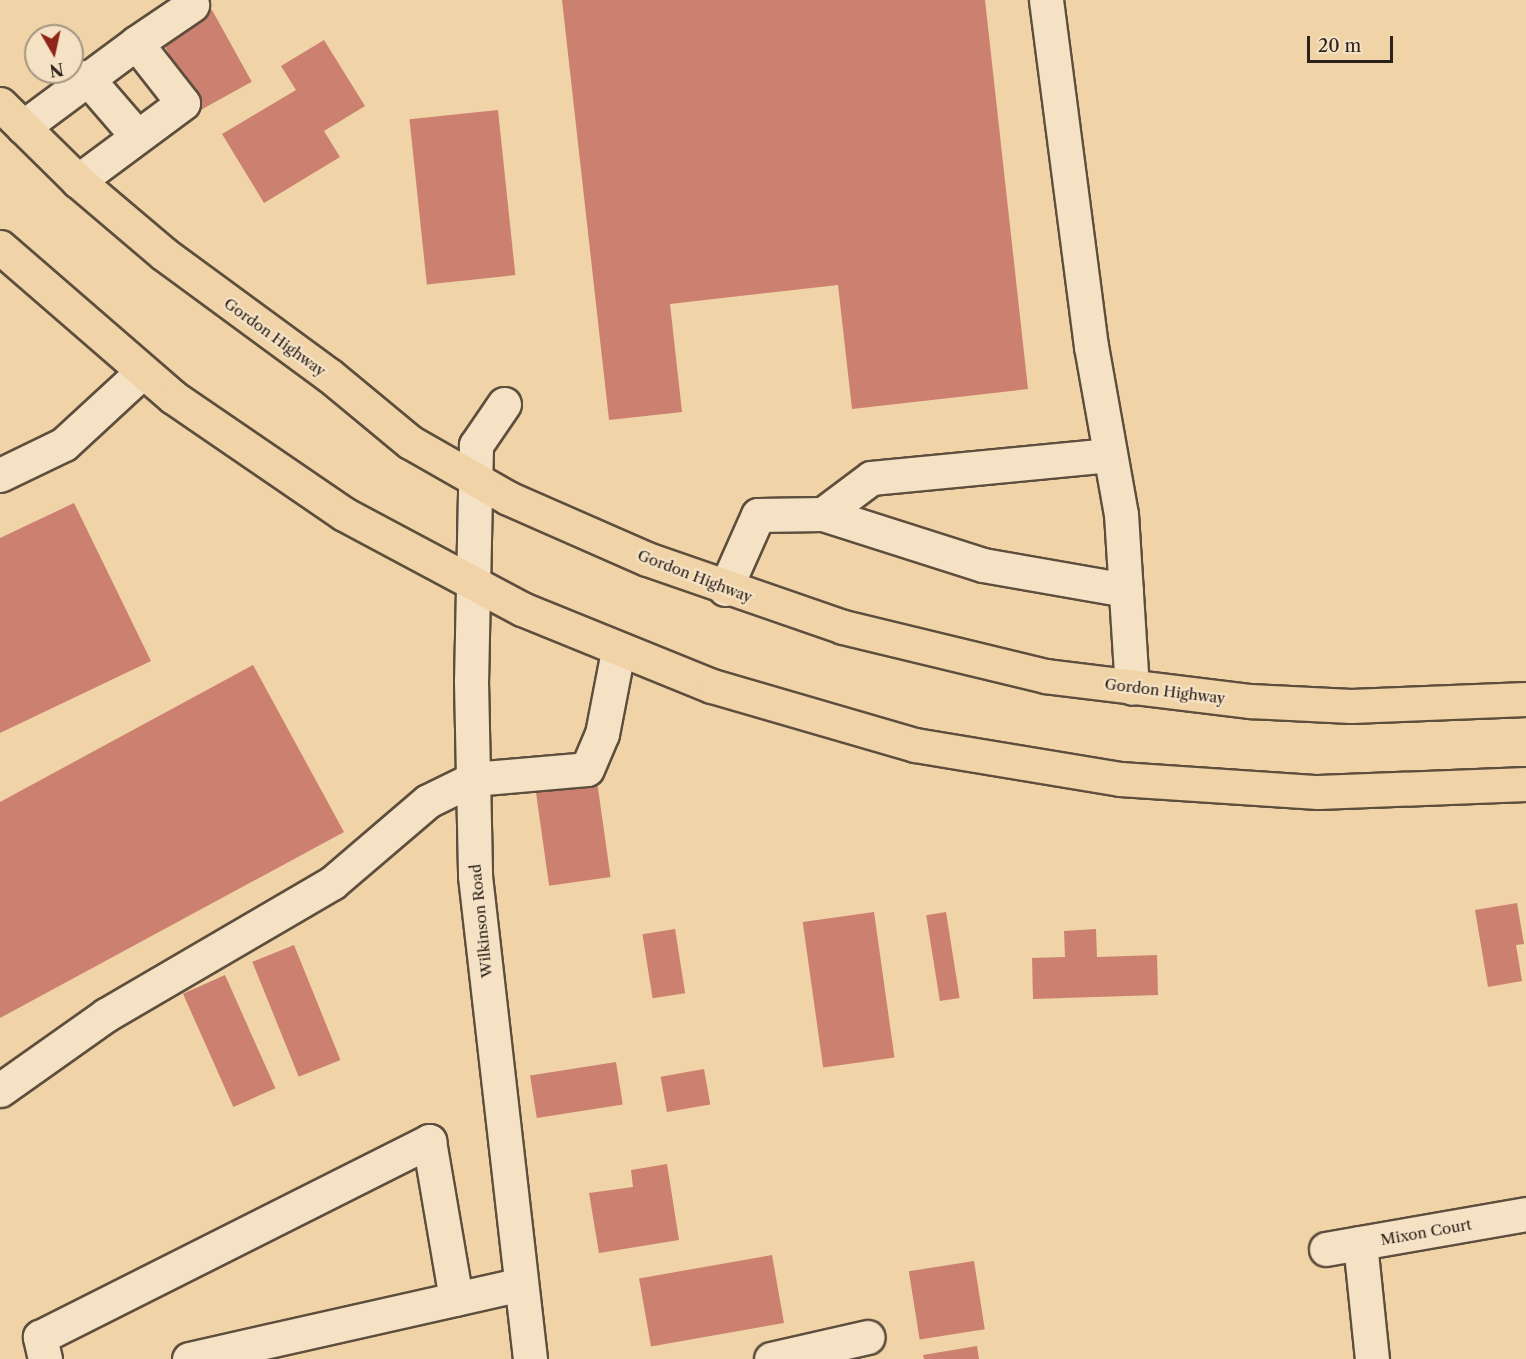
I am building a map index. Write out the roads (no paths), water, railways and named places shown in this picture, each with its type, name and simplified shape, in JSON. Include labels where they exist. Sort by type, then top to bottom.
[{"type":"highway","name":"Gordon Highway","points":[[0,104],[78,181],[164,254],[329,375],[410,442],[476,480],[550,517],[726,589],[941,654],[1132,688],[1351,706],[1526,699]]},
{"type":"highway","points":[[0,247],[142,372],[257,458],[344,514],[473,584],[618,651],[815,718],[1014,765],[1176,784],[1318,792],[1526,784]]},
{"type":"street","points":[[1046,0],[1091,346],[1121,514],[1132,688]]},
{"type":"street","points":[[23,128],[86,77],[192,5]]},
{"type":"street","points":[[78,181],[136,135],[183,103],[136,43]]},
{"type":"street","points":[[86,77],[136,135]]},
{"type":"street","points":[[0,475],[64,444],[142,372]]},
{"type":"street","name":"Wilkinson Road","points":[[504,404],[476,445],[473,584],[475,876],[530,1359]]},
{"type":"street","points":[[823,514],[871,478],[1110,455]]},
{"type":"street","points":[[726,589],[758,515],[823,514],[983,566],[1126,590]]},
{"type":"street","points":[[0,1090],[106,1015],[332,883],[428,801],[473,779],[587,769],[603,734],[618,651]]},
{"type":"street","points":[[45,1359],[40,1337],[429,1141],[456,1299]]},
{"type":"street","name":"Mixon Court","points":[[1326,1249],[1526,1214]]},
{"type":"street","points":[[1360,1243],[1372,1359]]},
{"type":"street","points":[[189,1359],[521,1284]]},
{"type":"street","points":[[304,1359],[321,1329]]},
{"type":"street","points":[[771,1359],[868,1337]]}]
